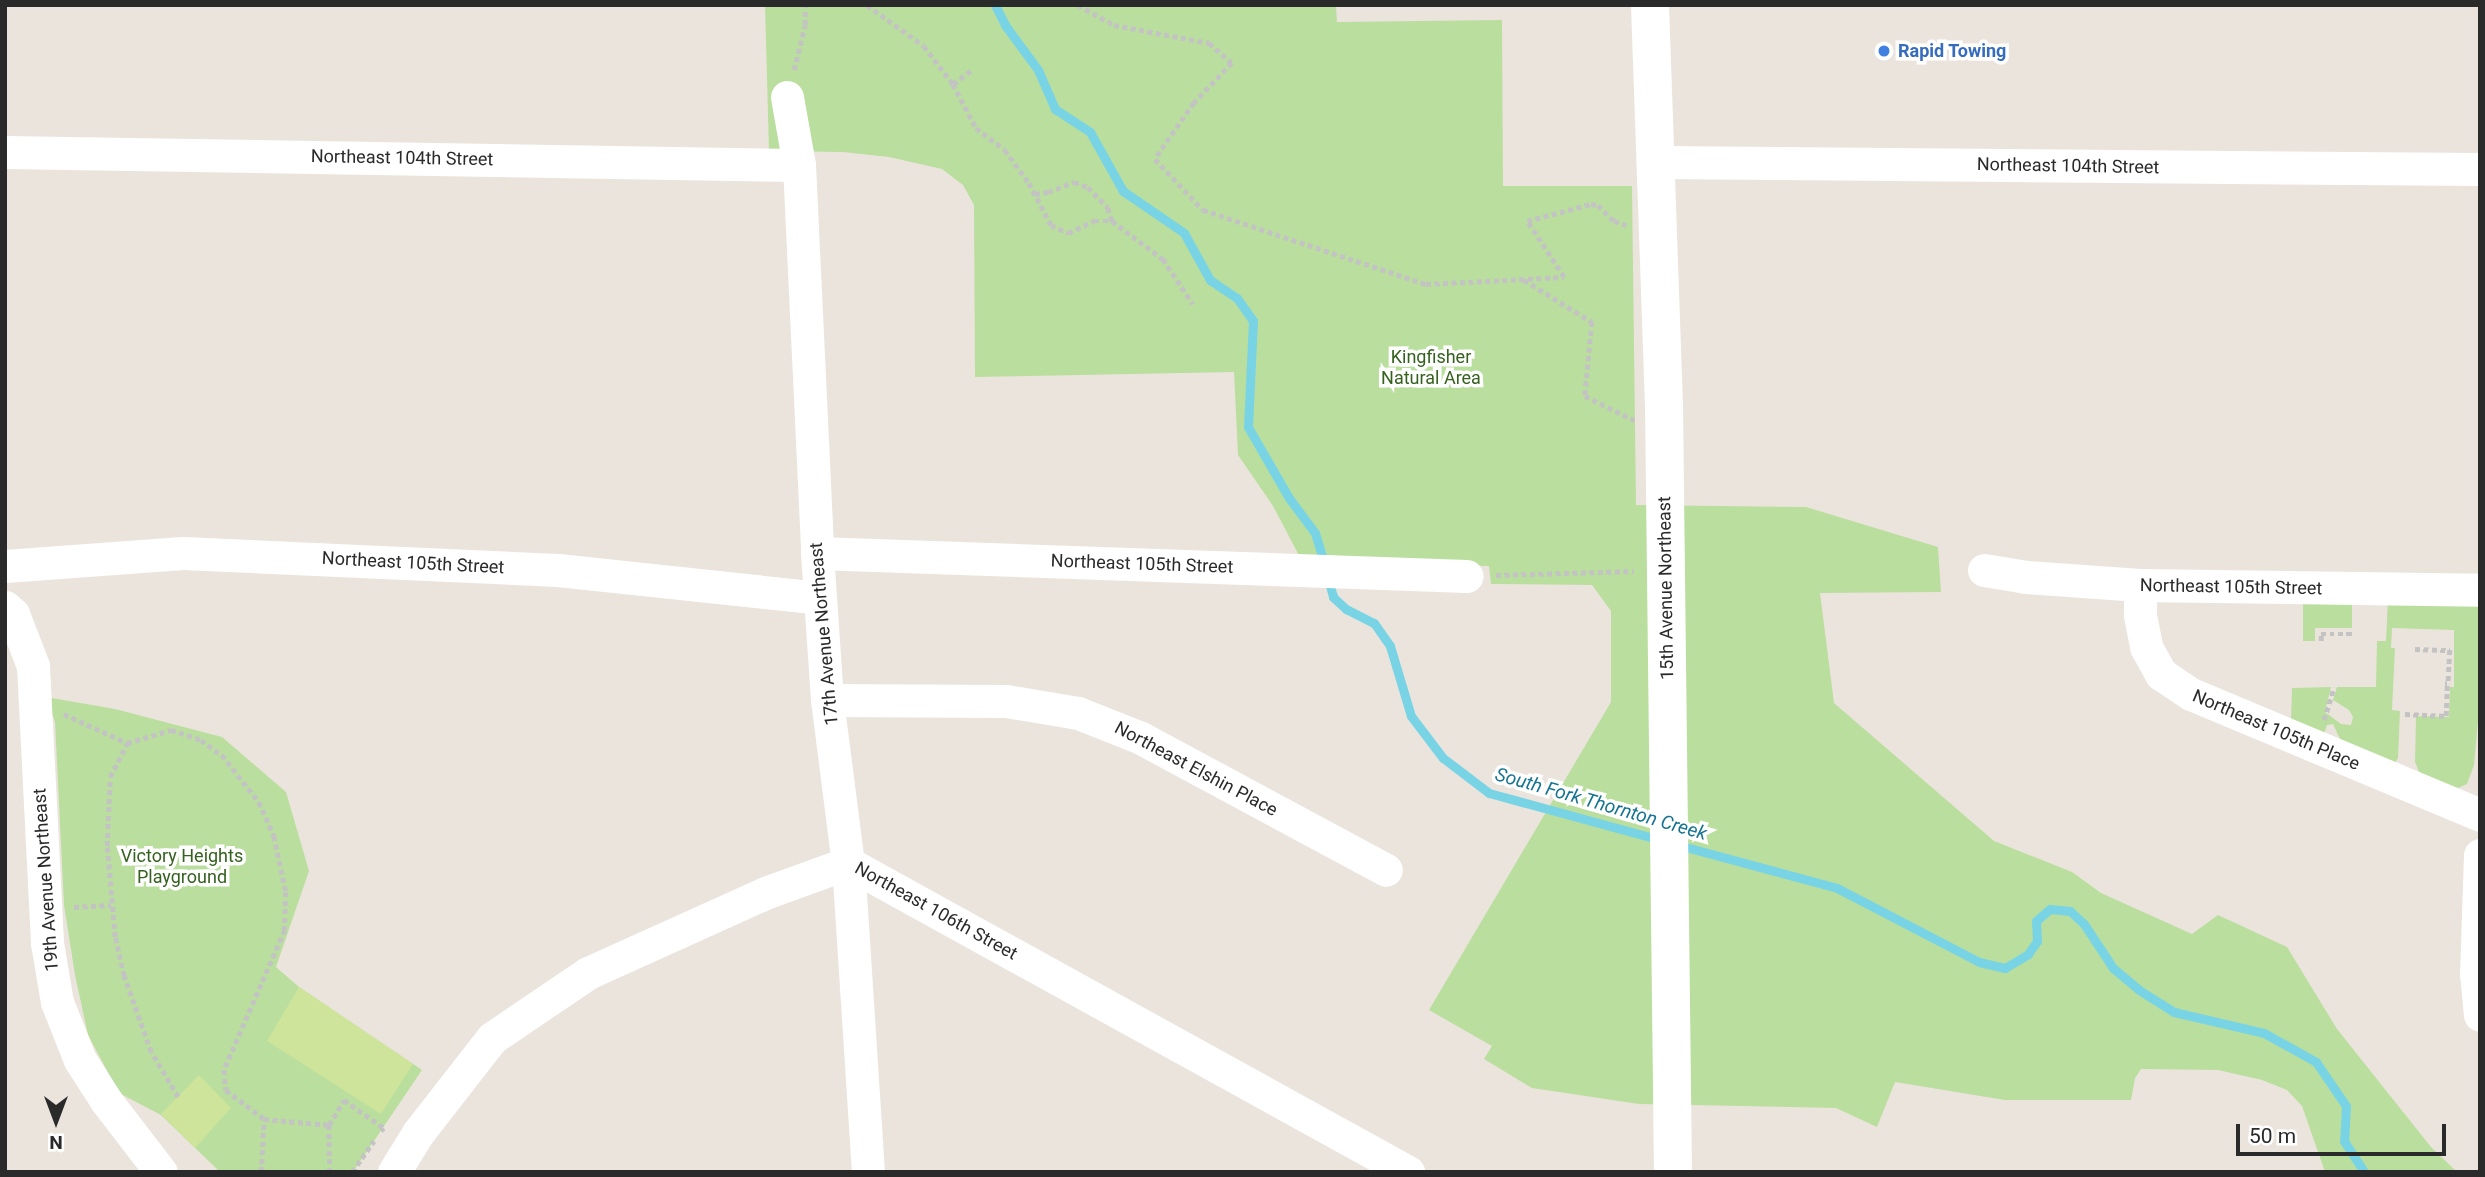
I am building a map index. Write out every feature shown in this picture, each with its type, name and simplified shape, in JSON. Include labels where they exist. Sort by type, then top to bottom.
[{"type":"street","name":"15th Avenue Northeast","points":[[1650,5],[1657,225],[1652,419],[1673,1095],[1673,1172]]},
{"type":"street","name":"17th Avenue Northeast","points":[[787,97],[799,165],[820,598],[827,700],[848,863],[868,1172]]},
{"type":"street","name":"Northeast 104th Street","points":[[5,152],[799,165]]},
{"type":"street","name":"Northeast 104th Street","points":[[1656,162],[2480,169]]},
{"type":"street","name":"Northeast 105th Street","points":[[817,552],[1467,576]]},
{"type":"street","name":"Northeast 105th Street","points":[[5,566],[197,554],[558,570],[820,598]]},
{"type":"street","name":"Northeast 105th Street","points":[[1984,570],[2026,577],[2140,585],[2480,590]]},
{"type":"street","name":"Northeast 105th Place","points":[[2140,585],[2140,615],[2146,647],[2161,674],[2171,681],[2191,694],[2480,815]]},
{"type":"street","name":"19th Avenue Northeast","points":[[5,607],[13,614],[33,666],[47,943],[57,1002],[80,1060],[107,1102],[160,1172]]},
{"type":"street","name":"Northeast Elshin Place","points":[[827,700],[1006,701],[1078,713],[1141,738],[1386,870]]},
{"type":"street","points":[[2480,855],[2476,973],[2480,1015]]},
{"type":"street","name":"Northeast 106th Street","points":[[394,1172],[418,1133],[492,1038],[588,973],[765,893],[848,863],[1408,1172]]},
{"type":"path","points":[[787,97],[805,25],[805,5]]},
{"type":"path","points":[[867,5],[924,46],[953,84],[976,128],[1005,150],[1035,194],[1051,225],[1068,233],[1094,221],[1112,220]]},
{"type":"path","points":[[1078,5],[1114,25],[1209,43],[1232,63],[1194,103],[1156,159],[1203,210],[1426,284],[1564,277],[1527,220],[1591,204],[1598,205],[1620,225],[1657,225]]},
{"type":"path","points":[[953,84],[973,69]]},
{"type":"path","points":[[1035,194],[1074,182],[1088,187],[1108,208],[1112,220],[1163,259],[1193,304]]},
{"type":"path","points":[[1523,279],[1592,322],[1585,396],[1652,419]]},
{"type":"path","points":[[1467,576],[1645,571]]},
{"type":"path","points":[[2321,640],[2321,635],[2351,637]]},
{"type":"path","points":[[2405,714],[2446,716],[2450,650],[2415,649]]},
{"type":"path","points":[[2327,713],[2334,687]]},
{"type":"path","points":[[34,700],[127,743],[172,730],[201,740],[222,755],[259,802],[274,836],[286,892],[285,930],[224,1070],[226,1090],[264,1119],[329,1125]]},
{"type":"path","points":[[127,743],[110,777],[107,846],[115,937],[150,1052],[178,1097]]},
{"type":"path","points":[[87,906],[111,905]]},
{"type":"path","points":[[330,1172],[329,1125],[344,1100],[384,1128],[352,1172]]},
{"type":"path","points":[[261,1172],[264,1119]]},
{"type":"green space","name":"Kingfisher Natural Area","points":[[765,5],[1336,5],[1337,22],[1502,20],[1503,186],[1632,186],[1636,505],[1806,507],[1938,547],[1941,592],[1820,593],[1834,703],[1994,841],[2072,872],[2101,893],[2192,934],[2218,915],[2287,947],[2337,1029],[2431,1147],[2457,1172],[2325,1172],[2302,1106],[2287,1090],[2262,1080],[2218,1070],[2141,1069],[2135,1078],[2131,1100],[2005,1100],[1895,1082],[1877,1127],[1836,1108],[1639,1104],[1532,1088],[1484,1059],[1492,1046],[1429,1010],[1611,702],[1611,611],[1592,585],[1491,584],[1489,566],[1303,563],[1273,506],[1238,455],[1234,372],[975,377],[974,205],[963,185],[942,169],[889,157],[843,152],[769,151]]},
{"type":"green space","points":[[2388,599],[2476,605],[2480,608],[2480,699],[2474,765],[2467,784],[2458,788],[2420,774],[2415,762],[2416,716],[2449,717],[2450,687],[2454,687],[2454,630],[2392,628],[2391,648],[2395,648],[2392,710],[2400,711],[2398,758],[2394,764],[2341,741],[2333,724],[2327,725],[2324,734],[2291,720],[2292,688],[2331,687],[2325,712],[2341,724],[2351,725],[2353,717],[2349,710],[2333,700],[2337,687],[2376,687],[2377,641],[2386,641]]},
{"type":"green space","points":[[2303,600],[2352,600],[2352,628],[2315,628],[2315,641],[2303,641]]},
{"type":"green space","name":"Victory Heights Playground","points":[[46,697],[115,709],[222,737],[286,792],[309,871],[276,967],[299,987],[422,1070],[353,1172],[220,1172],[161,1115],[119,1093],[88,1035],[75,975],[64,905],[55,722]]},
{"type":"green space","points":[[299,987],[413,1064],[381,1114],[267,1041]]},
{"type":"green space","points":[[199,1075],[231,1108],[195,1148],[161,1114]]},
{"type":"waterway","name":"South Fork Thornton Creek","points":[[995,5],[1005,25],[1038,70],[1055,109],[1090,132],[1123,191],[1184,233],[1210,280],[1237,298],[1253,321],[1248,427],[1289,498],[1315,533],[1325,565]]},
{"type":"waterway","name":"South Fork Thornton Creek","points":[[1328,579],[1333,597],[1346,609],[1374,623],[1390,646],[1411,716],[1443,758],[1489,793],[1661,840]]},
{"type":"waterway","name":"South Fork Thornton Creek","points":[[1678,845],[1837,888],[1979,962],[2005,968],[2028,954],[2037,941],[2036,921],[2050,909],[2070,911],[2084,924],[2113,968],[2139,990],[2174,1012],[2264,1033],[2316,1062],[2346,1106],[2344,1141],[2364,1172]]},
{"type":"place","name":"Rapid Towing","points":[[1884,51]]}]
